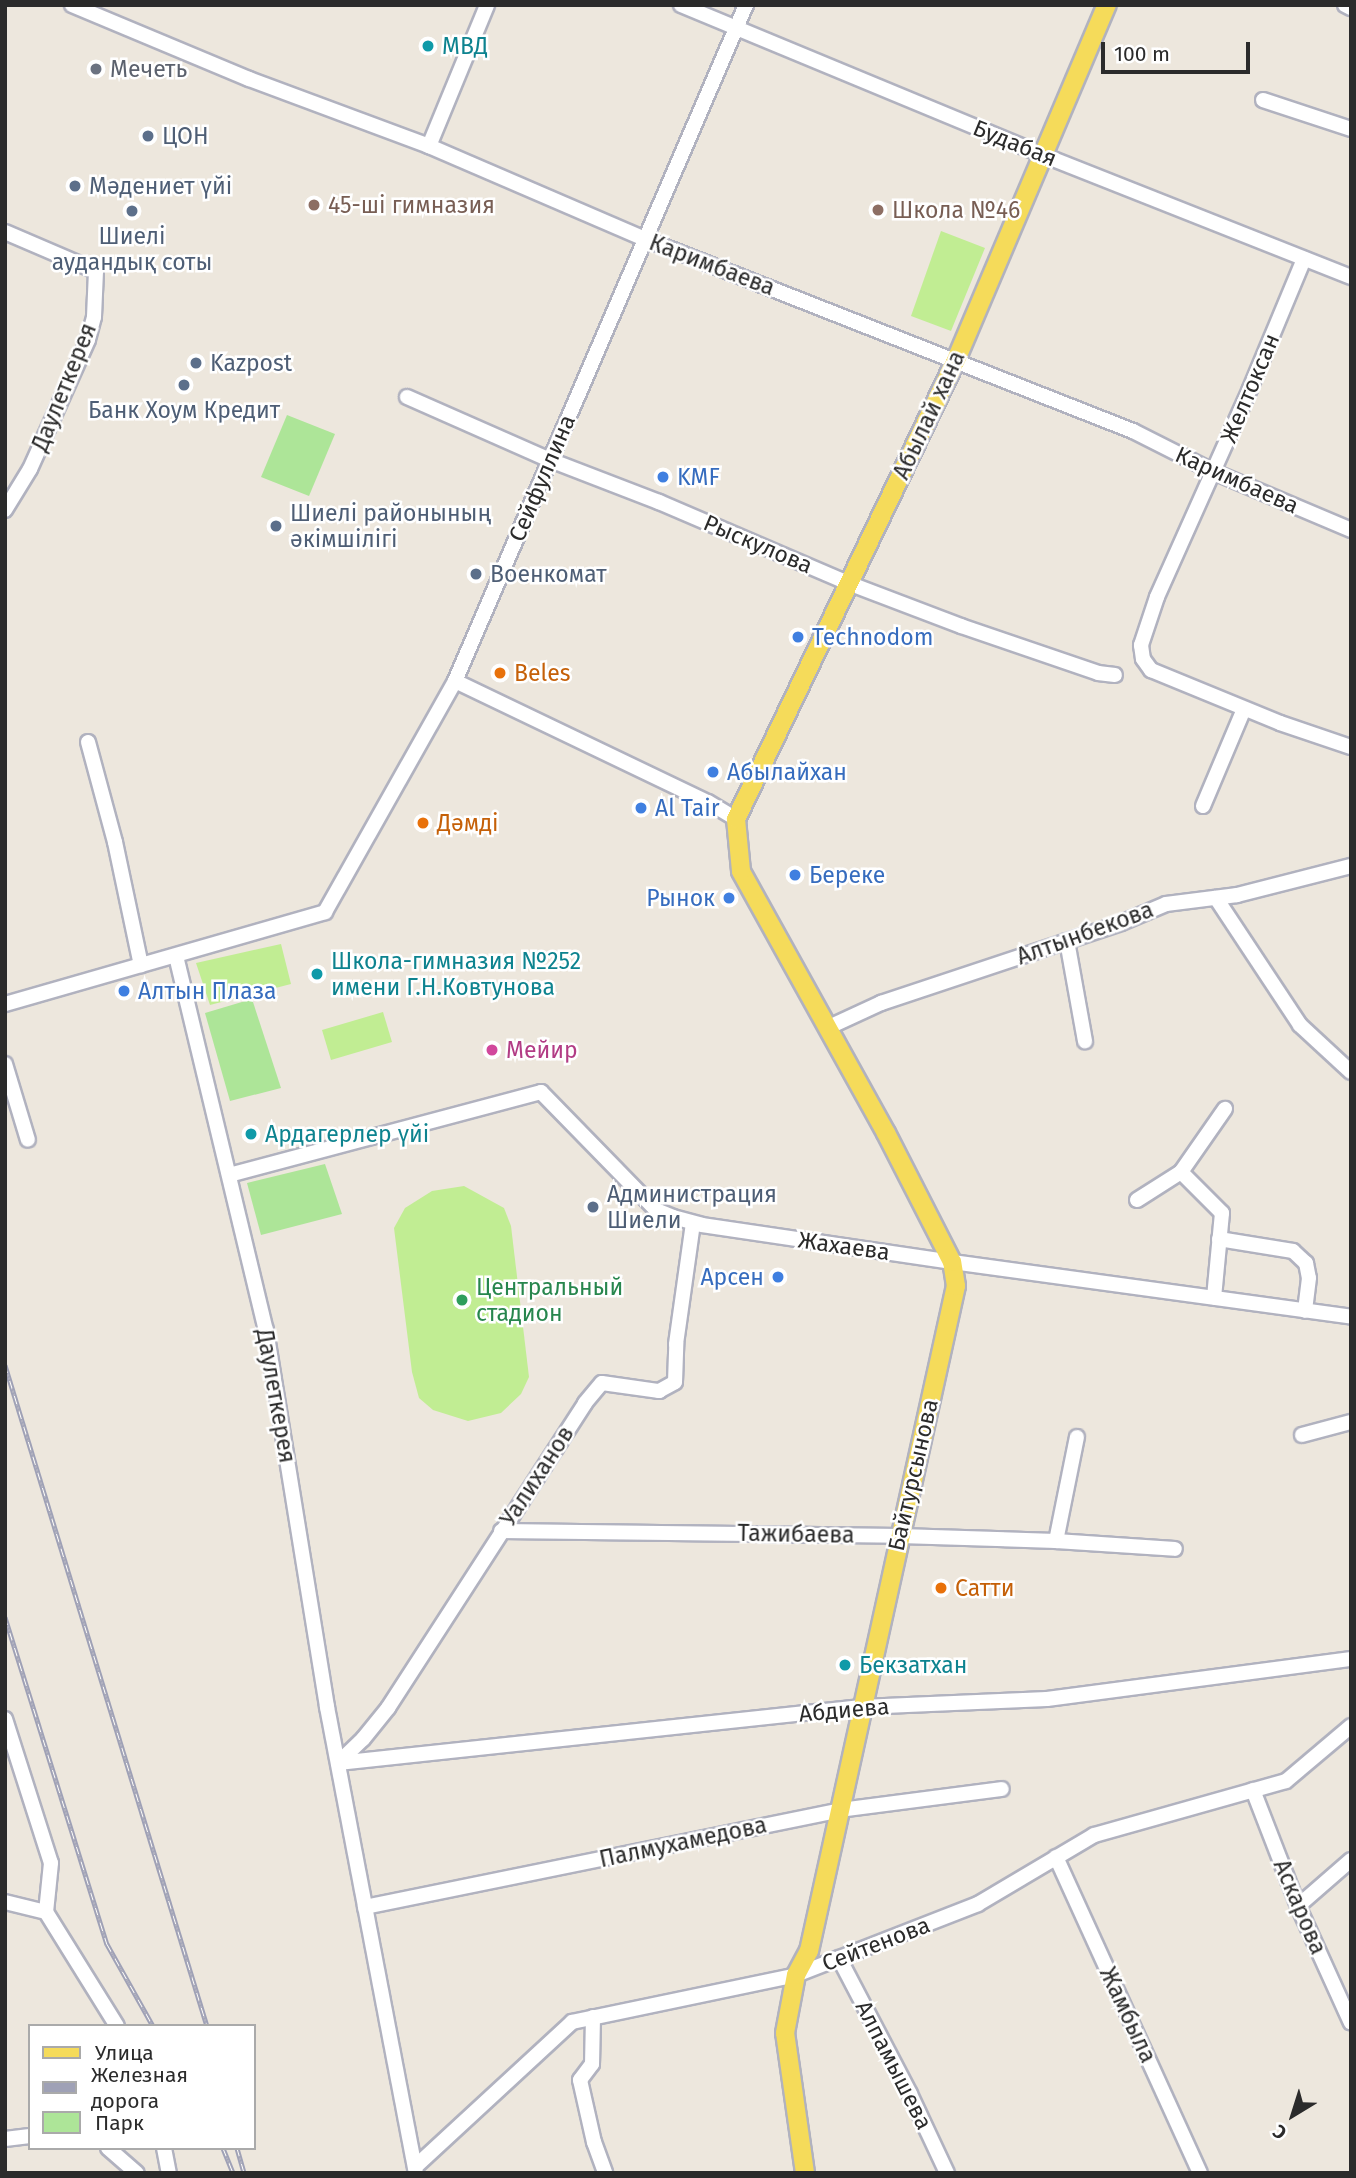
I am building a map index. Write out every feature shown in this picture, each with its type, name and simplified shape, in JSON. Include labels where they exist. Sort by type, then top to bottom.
[{"type":"main road","name":"Абылай хана","points":[[736,819],[956,360],[1107,5]]},
{"type":"main road","name":"Байтурсынова","points":[[736,819],[741,871],[886,1133],[952,1262],[956,1286],[809,1951],[796,1975],[785,2033],[806,2173]]},
{"type":"street","name":"Каримбаева","points":[[72,5],[249,79],[429,146],[645,239],[1133,431],[1214,472],[1351,530]]},
{"type":"street","points":[[429,146],[487,5]]},
{"type":"street","name":"Будабая","points":[[681,5],[1043,155],[1304,259],[1350,273]]},
{"type":"street","name":"Сейфуллина","points":[[176,956],[325,912],[455,681],[746,5]]},
{"type":"street","points":[[1345,5],[1351,8]]},
{"type":"street","points":[[1263,100],[1351,129]]},
{"type":"street","name":"Даулеткерея","points":[[5,232],[96,271],[93,317],[88,340],[30,469],[5,510]]},
{"type":"street","name":"Желтоксан","points":[[1244,709],[1151,670],[1143,659],[1141,645],[1157,597],[1214,472],[1304,259]]},
{"type":"street","name":"Рыскулова","points":[[407,397],[550,460],[659,502],[848,583],[990,637],[1098,673],[1115,675]]},
{"type":"street","points":[[455,681],[708,802],[736,819]]},
{"type":"street","points":[[1203,806],[1244,709],[1351,747]]},
{"type":"street","points":[[88,742],[115,842],[141,965]]},
{"type":"street","name":"Алтынбекова","points":[[827,1028],[881,1003],[1121,923],[1166,904],[1216,898],[1351,866]]},
{"type":"street","points":[[1216,898],[1300,1025],[1351,1072]]},
{"type":"street","points":[[1067,941],[1084,1041]]},
{"type":"street","points":[[5,1004],[176,956]]},
{"type":"street","name":"Даулеткерея","points":[[176,956],[266,1329],[338,1763],[415,2170]]},
{"type":"street","points":[[5,1064],[28,1140]]},
{"type":"street","name":"Жахаева","points":[[229,1175],[541,1092],[656,1210],[693,1223],[1351,1317]]},
{"type":"street","points":[[1137,1200],[1181,1172],[1225,1109]]},
{"type":"street","points":[[1181,1172],[1222,1213],[1214,1298]]},
{"type":"street","name":"Уалиханов","points":[[338,1763],[363,1739],[388,1707],[584,1403],[601,1383],[659,1391],[675,1382],[676,1344],[693,1223]]},
{"type":"street","points":[[1219,1239],[1293,1251],[1306,1263],[1310,1278],[1305,1311]]},
{"type":"street","points":[[1301,1435],[1351,1422]]},
{"type":"street","points":[[1056,1541],[1077,1437]]},
{"type":"street","name":"Тажибаева","points":[[501,1531],[900,1536],[1056,1541],[1175,1549]]},
{"type":"street","name":"Абдиева","points":[[338,1763],[861,1707],[1047,1699],[1351,1659]]},
{"type":"street","points":[[5,1719],[11,1758],[51,1863],[46,1912],[116,2024]]},
{"type":"street","name":"Сейтенова","points":[[415,2170],[572,2022],[796,1975],[978,1904],[1094,1835],[1286,1781],[1351,1726]]},
{"type":"street","name":"Палмухамедова","points":[[365,1907],[840,1810],[1002,1789]]},
{"type":"street","name":"Аскарова","points":[[1252,1790],[1298,1906],[1351,2023]]},
{"type":"street","name":"Жамбыла","points":[[1056,1857],[1200,2173]]},
{"type":"street","points":[[1298,1906],[1351,1860]]},
{"type":"street","points":[[5,1902],[46,1912]]},
{"type":"street","name":"Алпамышева","points":[[839,1958],[910,2094],[947,2173]]},
{"type":"street","points":[[593,2017],[592,2064],[580,2080],[594,2142],[605,2173]]},
{"type":"street","points":[[5,2139],[28,2136]]},
{"type":"street","points":[[110,2150],[130,2171]]},
{"type":"street","points":[[164,2150],[169,2173]]},
{"type":"green space","points":[[941,231],[985,248],[951,331],[911,316]]},
{"type":"green space","points":[[287,415],[335,434],[309,496],[261,477]]},
{"type":"green space","points":[[281,944],[291,984],[210,1005],[196,963]]},
{"type":"green space","points":[[252,999],[281,1088],[230,1101],[205,1013]]},
{"type":"green space","points":[[383,1012],[392,1042],[331,1060],[322,1030]]},
{"type":"green space","points":[[325,1164],[342,1214],[261,1235],[247,1183]]},
{"type":"green space","name":"Центральный стадион","points":[[464,1186],[504,1208],[511,1226],[529,1377],[521,1394],[501,1413],[468,1421],[433,1410],[419,1398],[412,1372],[394,1228],[405,1208],[432,1191]]},
{"type":"railway","points":[[5,1365],[206,2024]]},
{"type":"railway","points":[[5,1617],[107,1944],[152,2024]]},
{"type":"railway","points":[[224,2150],[233,2173]]},
{"type":"railway","points":[[238,2150],[244,2173]]},
{"type":"place","name":"МВД","points":[[428,46]]},
{"type":"place","name":"Мечеть","points":[[96,69]]},
{"type":"place","name":"ЦОН","points":[[148,136]]},
{"type":"place","name":"Мәдениет үйі","points":[[75,186]]},
{"type":"place","name":"45-ші гимназия","points":[[314,205]]},
{"type":"place","name":"Школа №46","points":[[878,210]]},
{"type":"place","name":"Шиелі аудандық соты","points":[[132,211]]},
{"type":"place","name":"Kazpost","points":[[196,363]]},
{"type":"place","name":"Банк Хоум Кредит","points":[[184,385]]},
{"type":"place","name":"KMF","points":[[663,477]]},
{"type":"place","name":"Шиелі районының әкімшілігі","points":[[276,526]]},
{"type":"place","name":"Военкомат","points":[[476,574]]},
{"type":"place","name":"Technodom","points":[[798,637]]},
{"type":"place","name":"Beles","points":[[500,673]]},
{"type":"place","name":"Абылайхан","points":[[713,772]]},
{"type":"place","name":"Al Tair","points":[[641,808]]},
{"type":"place","name":"Дәмді","points":[[423,823]]},
{"type":"place","name":"Береке","points":[[795,875]]},
{"type":"place","name":"Рынок","points":[[729,898]]},
{"type":"place","name":"Школа-гимназия №252 имени Г.Н.Ковтунова","points":[[317,974]]},
{"type":"place","name":"Алтын Плаза","points":[[124,991]]},
{"type":"place","name":"Мейир","points":[[492,1050]]},
{"type":"place","name":"Ардагерлер үйі","points":[[251,1134]]},
{"type":"place","name":"Администрация Шиели","points":[[593,1207]]},
{"type":"place","name":"Арсен","points":[[778,1277]]},
{"type":"place","name":"Центральный стадион","points":[[462,1300]]},
{"type":"place","name":"Сатти","points":[[941,1588]]},
{"type":"place","name":"Бекзатхан","points":[[845,1665]]}]
